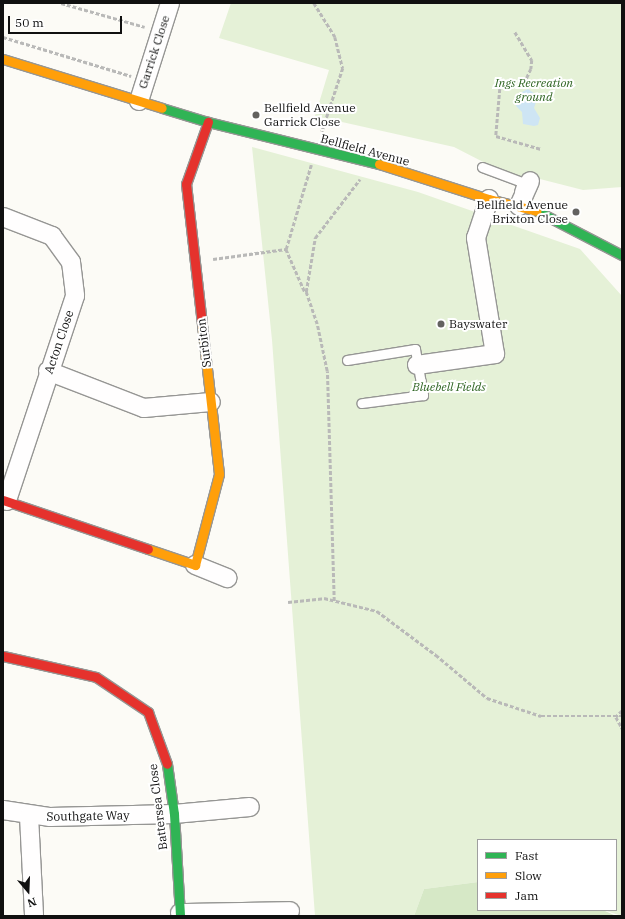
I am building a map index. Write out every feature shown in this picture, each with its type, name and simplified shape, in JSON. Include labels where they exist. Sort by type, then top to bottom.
[{"type":"street","name":"Garrick Close","points":[[139,101],[170,3]]},
{"type":"street","name":"Bellfield Avenue","points":[[4,62],[208,122],[372,163],[489,199],[542,212],[622,254]]},
{"type":"street","name":"Surbiton","points":[[195,565],[219,474],[186,184],[208,122]]},
{"type":"street","points":[[516,206],[530,181]]},
{"type":"street","points":[[418,365],[495,354],[476,238],[489,199]]},
{"type":"street","name":"Acton Close","points":[[3,217],[52,236],[71,262],[75,296],[48,371],[5,501]]},
{"type":"street","points":[[48,371],[144,408],[211,402]]},
{"type":"street","points":[[5,501],[195,565],[227,578]]},
{"type":"street","name":"Battersea Close","points":[[3,656],[96,677],[148,712],[167,763],[174,814],[180,915]]},
{"type":"street","name":"Southgate Way","points":[[3,810],[29,816],[174,814],[250,807]]},
{"type":"street","points":[[29,816],[34,916]]},
{"type":"street","points":[[180,915],[290,911]]},
{"type":"lane","points":[[482,167],[522,182],[516,206]]},
{"type":"lane","points":[[348,360],[415,349],[423,395],[362,403]]},
{"type":"path","points":[[61,3],[149,29]]},
{"type":"path","points":[[314,3],[335,37],[343,68],[316,149],[286,249],[306,292],[318,324],[327,371],[334,601]]},
{"type":"path","points":[[515,32],[532,60],[531,69],[523,86]]},
{"type":"path","points":[[3,37],[134,77]]},
{"type":"path","points":[[500,89],[496,136],[542,149]]},
{"type":"path","points":[[306,292],[315,238],[372,163]]},
{"type":"path","points":[[194,261],[286,249]]},
{"type":"path","points":[[288,602],[324,598],[377,611],[436,655],[487,698],[541,716],[622,716]]},
{"type":"path","points":[[616,717],[622,711]]},
{"type":"path","points":[[616,717],[622,728]]},
{"type":"green space","name":"Ings Recreation ground","points":[[231,3],[622,3],[622,187],[583,190],[536,178],[524,183],[454,147],[315,116],[329,70],[219,38]]},
{"type":"green space","name":"Bluebell Fields","points":[[252,147],[418,192],[580,249],[622,296],[622,916],[606,911],[617,911],[617,839],[477,839],[477,882],[424,889],[414,916],[315,916],[272,340]]},
{"type":"green space","points":[[477,882],[477,911],[605,911],[616,916],[414,916],[424,889]]},
{"type":"water","points":[[528,89],[538,96],[534,108],[540,118],[538,125],[534,126],[523,124],[522,112],[516,106],[522,92]]},
{"type":"traffic: fast","points":[[162,108],[208,122],[379,164]]},
{"type":"traffic: fast","points":[[537,211],[622,255]]},
{"type":"traffic: fast","points":[[167,764],[174,814],[180,916]]},
{"type":"traffic: slow","points":[[3,59],[162,108]]},
{"type":"traffic: slow","points":[[379,164],[489,199],[537,211]]},
{"type":"traffic: slow","points":[[148,549],[195,565],[219,474],[202,324]]},
{"type":"traffic: jam","points":[[202,324],[186,184],[208,122]]},
{"type":"traffic: jam","points":[[3,500],[148,549]]},
{"type":"traffic: jam","points":[[3,656],[96,677],[148,712],[167,764]]},
{"type":"place","name":"Bellfield Avenue Garrick Close","points":[[256,115]]},
{"type":"place","name":"Bellfield Avenue Brixton Close","points":[[576,212]]},
{"type":"place","name":"Bayswater","points":[[441,324]]}]
